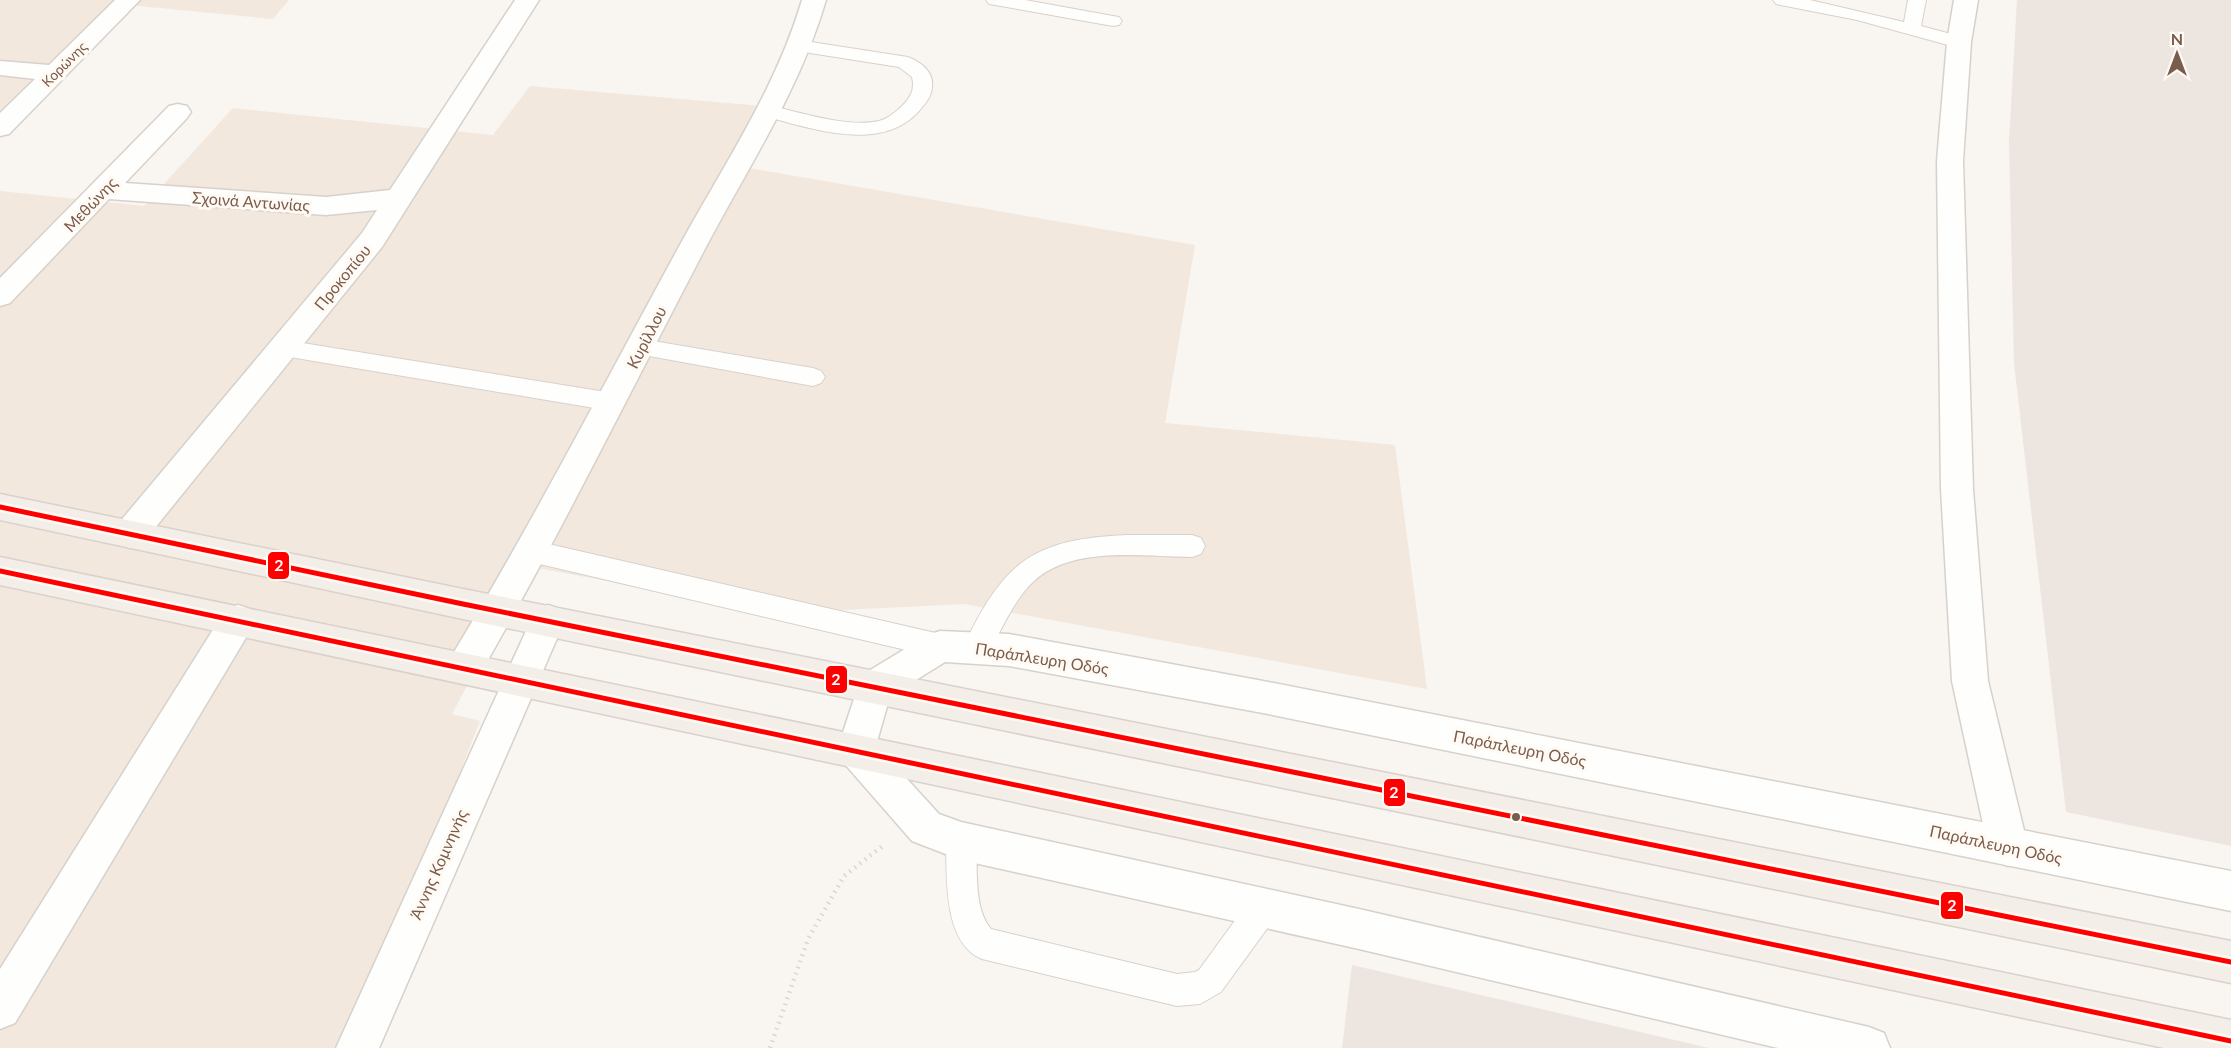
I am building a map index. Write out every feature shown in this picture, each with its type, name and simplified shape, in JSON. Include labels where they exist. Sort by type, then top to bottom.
[{"type":"main road","points":[[0,507],[499,611],[2231,962]]},
{"type":"main road","points":[[0,570],[2231,1041]]},
{"type":"street","name":"Κορώνης","points":[[0,128],[128,0]]},
{"type":"street","name":"Προκοπίου","points":[[130,534],[372,240],[527,0]]},
{"type":"street","name":"Κυρίλλου","points":[[464,668],[499,611],[612,402],[694,243],[768,111],[798,46],[814,0]]},
{"type":"street","points":[[1966,0],[1959,42],[1950,161],[1957,489],[1970,681],[2008,847]]},
{"type":"street","points":[[0,68],[55,73]]},
{"type":"street","name":"Μεθώνης","points":[[0,296],[178,112]]},
{"type":"street","name":"Σχοινά Αντωνίας","points":[[104,190],[326,206],[362,204],[398,198]]},
{"type":"street","points":[[0,1008],[238,620]]},
{"type":"street","name":"Άννης Κομνηνής","points":[[357,1048],[548,620]]},
{"type":"street","points":[[940,646],[875,686],[856,750],[944,834],[1869,1048]]},
{"type":"street","name":"Παράπλευρη Οδός","points":[[940,646],[976,647],[1034,655],[1275,699],[2231,891]]},
{"type":"lane","points":[[995,0],[1113,21]]},
{"type":"lane","points":[[1782,0],[1912,28],[1959,42]]},
{"type":"lane","points":[[1912,28],[1917,0]]},
{"type":"lane","points":[[768,111],[865,128],[886,126],[904,115],[918,100],[923,87],[922,75],[909,64],[798,46]]},
{"type":"lane","points":[[641,347],[813,377]]},
{"type":"lane","points":[[285,348],[612,402]]},
{"type":"lane","points":[[976,647],[1023,576],[1048,558],[1088,548],[1192,546]]},
{"type":"lane","points":[[531,551],[940,646]]},
{"type":"lane","points":[[944,834],[967,920],[975,938],[982,943],[1177,990],[1200,987],[1210,981],[1263,908]]},
{"type":"path","points":[[770,1048],[808,939],[844,876],[882,846],[944,834]]},
{"type":"shaded area","points":[[0,0],[289,0],[273,19],[127,5],[0,132]]},
{"type":"shaded area","points":[[2017,0],[2231,0],[2231,846],[2066,812],[2014,363],[2009,141]]},
{"type":"shaded area","points":[[530,86],[762,106],[731,165],[1195,245],[1165,423],[1395,445],[1427,689],[964,604],[781,613],[531,567],[452,714],[480,721],[352,1048],[0,1048],[0,191],[144,206],[233,108],[493,135]]},
{"type":"shaded area","points":[[1352,965],[1709,1048],[1342,1048]]},
{"type":"transit line","name":"2","points":[[0,507],[463,604],[2231,962]]},
{"type":"transit line","name":"2","points":[[0,571],[2231,1041]]}]
